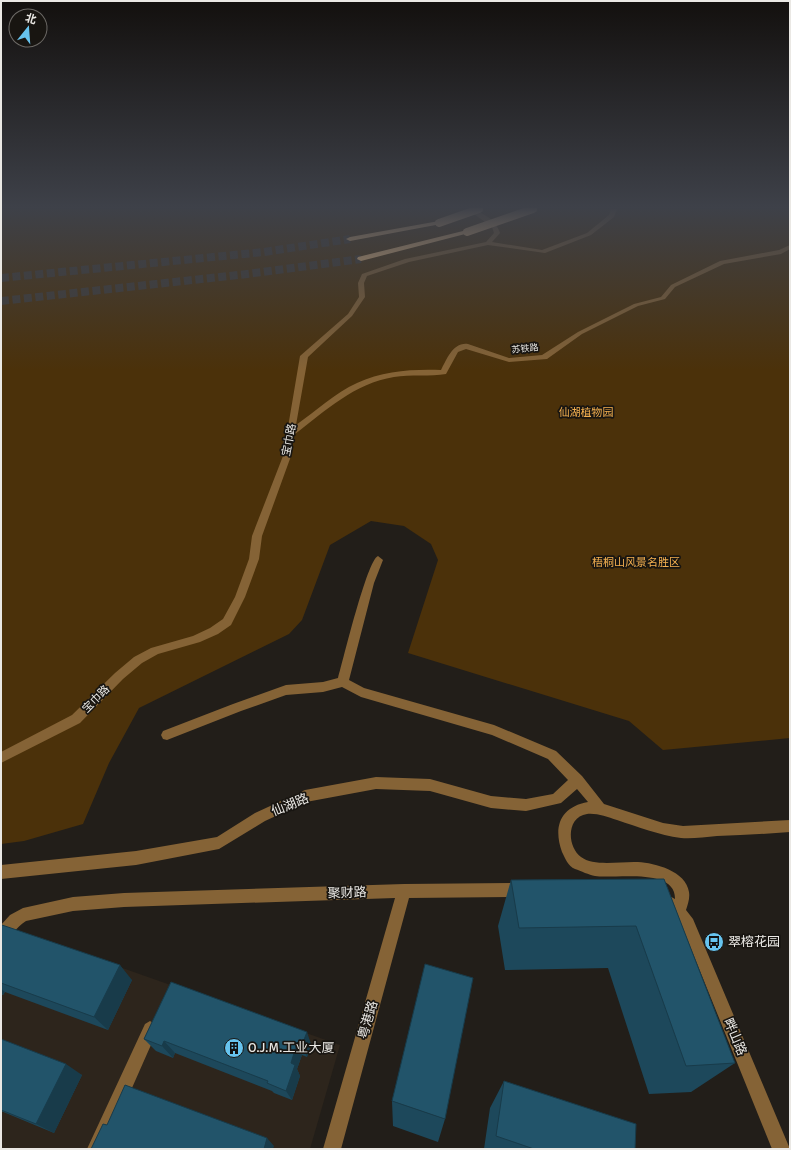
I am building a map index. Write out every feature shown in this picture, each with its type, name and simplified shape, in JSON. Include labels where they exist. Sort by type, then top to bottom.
[{"type":"street","name":"宝巾路","points":[[1,758],[76,719],[119,676],[138,660],[155,651],[196,639],[214,631],[226,622],[240,598],[254,559],[257,536],[287,456],[287,442],[291,433],[304,356],[350,315],[362,297],[361,283],[364,275],[399,263]]},
{"type":"street","name":"苏铁路","points":[[291,433],[349,390],[381,377],[416,371],[443,372],[455,351],[465,346],[509,360],[544,357],[580,333],[636,305],[663,298],[673,286],[721,263]]},
{"type":"street","points":[[343,682],[369,583],[378,560]]},
{"type":"street","points":[[168,735],[237,707],[286,690],[323,687],[343,682],[361,692],[494,730],[552,755],[578,780],[600,809]]},
{"type":"street","name":"仙湖路","points":[[1,872],[136,858],[219,843],[260,817],[304,796],[376,783],[430,785],[491,802],[526,805],[556,799],[578,780]]},
{"type":"street","points":[[684,918],[682,891],[677,883],[666,875],[639,869],[595,869],[577,863],[570,856],[564,842],[564,832],[568,820],[575,812],[587,808],[600,809],[657,827],[683,832],[790,826]]},
{"type":"street","name":"聚财路","points":[[1,935],[14,920],[23,915],[73,904],[124,900],[404,891],[532,890]]},
{"type":"street","name":"粤港路","points":[[332,1149],[404,891]]},
{"type":"street","points":[[655,894],[668,902],[684,918]]},
{"type":"street","name":"畔山路","points":[[684,918],[781,1149]]},
{"type":"street","points":[[96,1149],[158,1012]]},
{"type":"shaded area","points":[[15,930],[340,1045],[310,1149],[1,1149],[1,954]]},
{"type":"green space","name":"仙湖植物园","points":[[1,263],[790,263],[790,738],[663,750],[629,721],[408,653],[438,560],[431,544],[404,526],[371,521],[330,545],[302,620],[289,634],[139,708],[109,763],[83,824],[24,841],[1,844]]},
{"type":"building","points":[[664,879],[735,1063],[686,1066],[636,926],[519,928],[511,880]]},
{"type":"building","points":[[2,925],[120,965],[94,1017],[1,983]]},
{"type":"building","points":[[425,964],[473,978],[445,1119],[392,1101]]},
{"type":"building","name":"O.J.M.工业大厦","points":[[171,982],[307,1032],[302,1045],[297,1043],[291,1063],[295,1065],[286,1091],[267,1083],[268,1081],[164,1041],[162,1046],[144,1039]]},
{"type":"building","points":[[1,1039],[66,1064],[36,1124],[1,1110]]},
{"type":"building","points":[[504,1081],[636,1124],[635,1149],[534,1149],[496,1136]]},
{"type":"building","points":[[125,1085],[267,1138],[264,1149],[91,1149],[103,1124],[107,1125]]},
{"type":"tunnel","points":[[1,278],[156,263]]},
{"type":"tunnel","points":[[1,301],[247,274],[333,263]]},
{"type":"place","name":"翠榕花园","points":[[714,942]]},
{"type":"place","name":"O.J.M.工业大厦","points":[[234,1048]]},
{"type":"park label","name":"梧桐山风景名胜区","points":[[636,562]]}]
